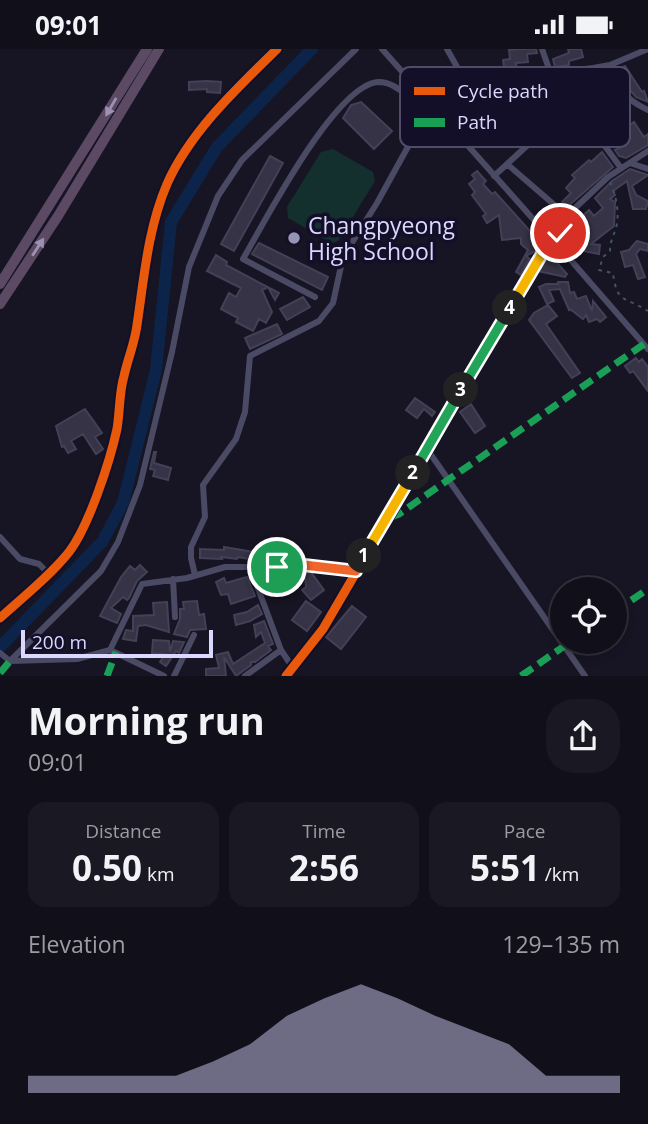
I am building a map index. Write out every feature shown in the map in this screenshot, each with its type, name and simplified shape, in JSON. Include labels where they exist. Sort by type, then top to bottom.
[{"type":"highway","points":[[0,284],[147,49]]},
{"type":"highway","points":[[0,304],[58,216],[159,49]]},
{"type":"street","points":[[0,618],[70,551],[107,465],[117,428],[123,377],[135,340],[153,229],[166,185],[209,120],[277,49]]},
{"type":"street","points":[[9,661],[101,571],[118,542],[140,485],[189,267],[218,196],[242,160],[356,49]]},
{"type":"street","points":[[382,49],[400,69]]},
{"type":"street","points":[[447,49],[457,67]]},
{"type":"street","points":[[542,49],[548,67]]},
{"type":"street","points":[[598,67],[610,65],[648,49]]},
{"type":"street","points":[[315,297],[243,259],[294,168],[332,117],[355,93],[369,84],[386,82],[400,91]]},
{"type":"street","points":[[630,102],[648,110]]},
{"type":"street","points":[[195,575],[191,547],[205,517],[203,485],[236,439],[245,412],[250,356],[319,321],[333,303],[343,257],[409,147]]},
{"type":"street","points":[[286,676],[316,640],[542,254],[544,242],[540,237],[541,227],[469,147]]},
{"type":"street","points":[[494,176],[526,147]]},
{"type":"street","points":[[606,147],[621,168]]},
{"type":"street","points":[[556,226],[608,177],[648,151]]},
{"type":"street","points":[[630,163],[648,169]]},
{"type":"street","points":[[507,164],[566,215]]},
{"type":"street","points":[[541,227],[548,223],[556,226],[560,233],[555,242]]},
{"type":"street","points":[[544,242],[555,242],[648,349]]},
{"type":"street","points":[[426,449],[585,676]]},
{"type":"street","points":[[0,537],[20,559],[39,564],[48,573]]},
{"type":"street","points":[[110,650],[142,584],[225,567],[277,567],[295,564],[356,571]]},
{"type":"street","points":[[250,567],[281,650],[293,667]]},
{"type":"street","points":[[173,579],[175,617]]},
{"type":"street","points":[[174,676],[194,635]]},
{"type":"street","points":[[0,653],[9,661],[77,659],[110,650],[164,676]]},
{"type":"street","points":[[246,676],[281,650]]},
{"type":"path","points":[[608,177],[615,192],[618,218],[610,242],[610,251],[603,257],[599,270],[614,273],[615,291],[621,298],[648,311]]},
{"type":"green space","points":[[333,149],[373,172],[375,181],[338,241],[332,243],[288,218],[287,207],[321,152]]},
{"type":"building","points":[[536,49],[537,53],[527,54],[528,62],[516,63],[516,67],[504,67],[503,60],[510,59],[509,50]]},
{"type":"building","points":[[568,49],[581,49],[583,57],[569,61],[569,65],[555,67],[553,59],[569,53]]},
{"type":"building","points":[[630,74],[642,92],[644,91],[648,102],[636,97],[630,90]]},
{"type":"building","points":[[189,82],[221,82],[220,93],[207,92],[207,89],[189,90]]},
{"type":"building","points":[[361,102],[392,131],[374,149],[343,118],[351,105]]},
{"type":"building","points":[[634,122],[644,137],[648,134],[648,145],[626,158],[619,156],[615,150],[630,147],[630,125]]},
{"type":"building","points":[[602,152],[613,167],[567,207],[562,202],[571,193],[566,188],[575,178],[572,175]]},
{"type":"building","points":[[270,156],[283,163],[234,251],[221,244]]},
{"type":"building","points":[[630,169],[648,175],[632,186],[636,195],[648,201],[646,209],[633,209],[627,181],[613,191],[615,195],[610,199],[615,202],[614,226],[591,244],[600,245],[599,254],[579,250],[564,233],[589,210],[594,216],[603,208],[595,198],[612,181]]},
{"type":"building","points":[[477,171],[486,181],[483,184],[492,194],[495,192],[538,240],[535,251],[526,256],[530,259],[521,275],[516,272],[528,250],[521,244],[521,238],[502,240],[499,215],[487,223],[483,216],[486,214],[472,195],[475,192],[469,184],[475,179],[472,175]]},
{"type":"building","points":[[637,241],[648,244],[648,251],[640,249],[636,254],[645,277],[638,279],[633,265],[625,267],[621,252],[629,250]]},
{"type":"building","points":[[259,243],[328,277],[322,290],[252,254]]},
{"type":"building","points":[[216,255],[227,262],[226,265],[268,287],[262,290],[272,312],[266,323],[259,319],[253,331],[236,322],[238,318],[221,309],[229,293],[236,297],[241,288],[207,271]]},
{"type":"building","points":[[547,255],[567,274],[565,277],[538,271]]},
{"type":"building","points":[[568,282],[570,293],[574,292],[577,299],[586,296],[592,311],[593,301],[606,317],[600,322],[597,319],[589,322],[586,315],[583,319],[569,310],[560,289],[549,290],[554,301],[547,304],[539,287]]},
{"type":"building","points":[[268,287],[279,293],[275,300]]},
{"type":"building","points":[[303,297],[310,307],[287,320],[280,309]]},
{"type":"building","points":[[548,305],[557,316],[546,324],[580,373],[572,378],[529,320],[534,313]]},
{"type":"building","points":[[277,324],[282,334],[250,349],[245,338]]},
{"type":"building","points":[[636,358],[639,362],[642,359],[648,367],[648,391],[633,371],[630,373],[625,366]]},
{"type":"building","points":[[415,398],[435,412],[432,416],[424,409],[417,418],[406,410]]},
{"type":"building","points":[[471,404],[485,426],[475,433],[460,412]]},
{"type":"building","points":[[85,409],[102,433],[95,437],[103,449],[96,454],[83,434],[71,441],[76,449],[68,453],[64,446],[62,447],[56,426]]},
{"type":"building","points":[[154,452],[154,463],[171,468],[168,480],[153,476],[155,470],[150,469]]},
{"type":"building","points":[[224,547],[254,552],[279,548],[281,561],[271,561],[270,558],[200,558],[200,549],[224,550]]},
{"type":"building","points":[[140,565],[147,572],[137,581],[127,600],[123,597],[111,608],[121,614],[117,623],[100,616],[121,577],[130,566],[135,570]]},
{"type":"building","points":[[299,570],[310,571],[324,590],[311,600],[302,590],[306,587],[305,576],[298,574]]},
{"type":"building","points":[[247,577],[255,596],[231,604],[228,594],[221,595],[216,582],[224,578],[226,583]]},
{"type":"building","points":[[197,601],[199,615],[204,614],[206,629],[190,630],[187,637],[174,634],[180,619],[180,609],[184,609],[183,602]]},
{"type":"building","points":[[306,601],[321,612],[307,631],[292,620]]},
{"type":"building","points":[[167,602],[169,632],[146,625],[138,626],[136,641],[123,639],[126,630],[133,631],[133,616],[154,615],[153,603]]},
{"type":"building","points":[[258,605],[262,614],[236,625],[234,615],[247,612]]},
{"type":"building","points":[[352,606],[366,617],[341,649],[326,637]]},
{"type":"building","points":[[264,621],[273,644],[268,646],[271,650],[251,662],[251,665],[236,676],[224,657],[226,676],[206,676],[206,669],[219,668],[216,655],[228,652],[233,664],[265,643],[261,632],[256,637],[254,625]]},
{"type":"building","points":[[153,640],[169,641],[170,652],[173,641],[184,642],[179,653],[176,651],[166,666],[160,662],[165,654],[152,653]]},
{"type":"waterway","points":[[0,647],[102,542],[123,503],[156,370],[171,222],[217,147],[312,49]]},
{"type":"marked path","points":[[390,514],[399,514],[644,344]]},
{"type":"marked path","points":[[627,603],[648,589]]},
{"type":"marked path","points":[[107,676],[116,652]]},
{"type":"marked path","points":[[521,676],[553,654]]},
{"type":"marked path","points":[[0,673],[10,661]]},
{"type":"cycle path","points":[[0,618],[62,561],[77,541],[98,493],[117,429],[121,389],[136,331],[151,236],[167,184],[188,146],[201,129],[277,49]]},
{"type":"cycle path","points":[[286,676],[323,629],[542,254],[544,242]]},
{"type":"place","name":"Changpyeong High School","points":[[294,238]]},
{"type":"route","points":[[277,567],[295,564],[356,571],[542,254],[544,242],[555,242],[560,233]]}]
